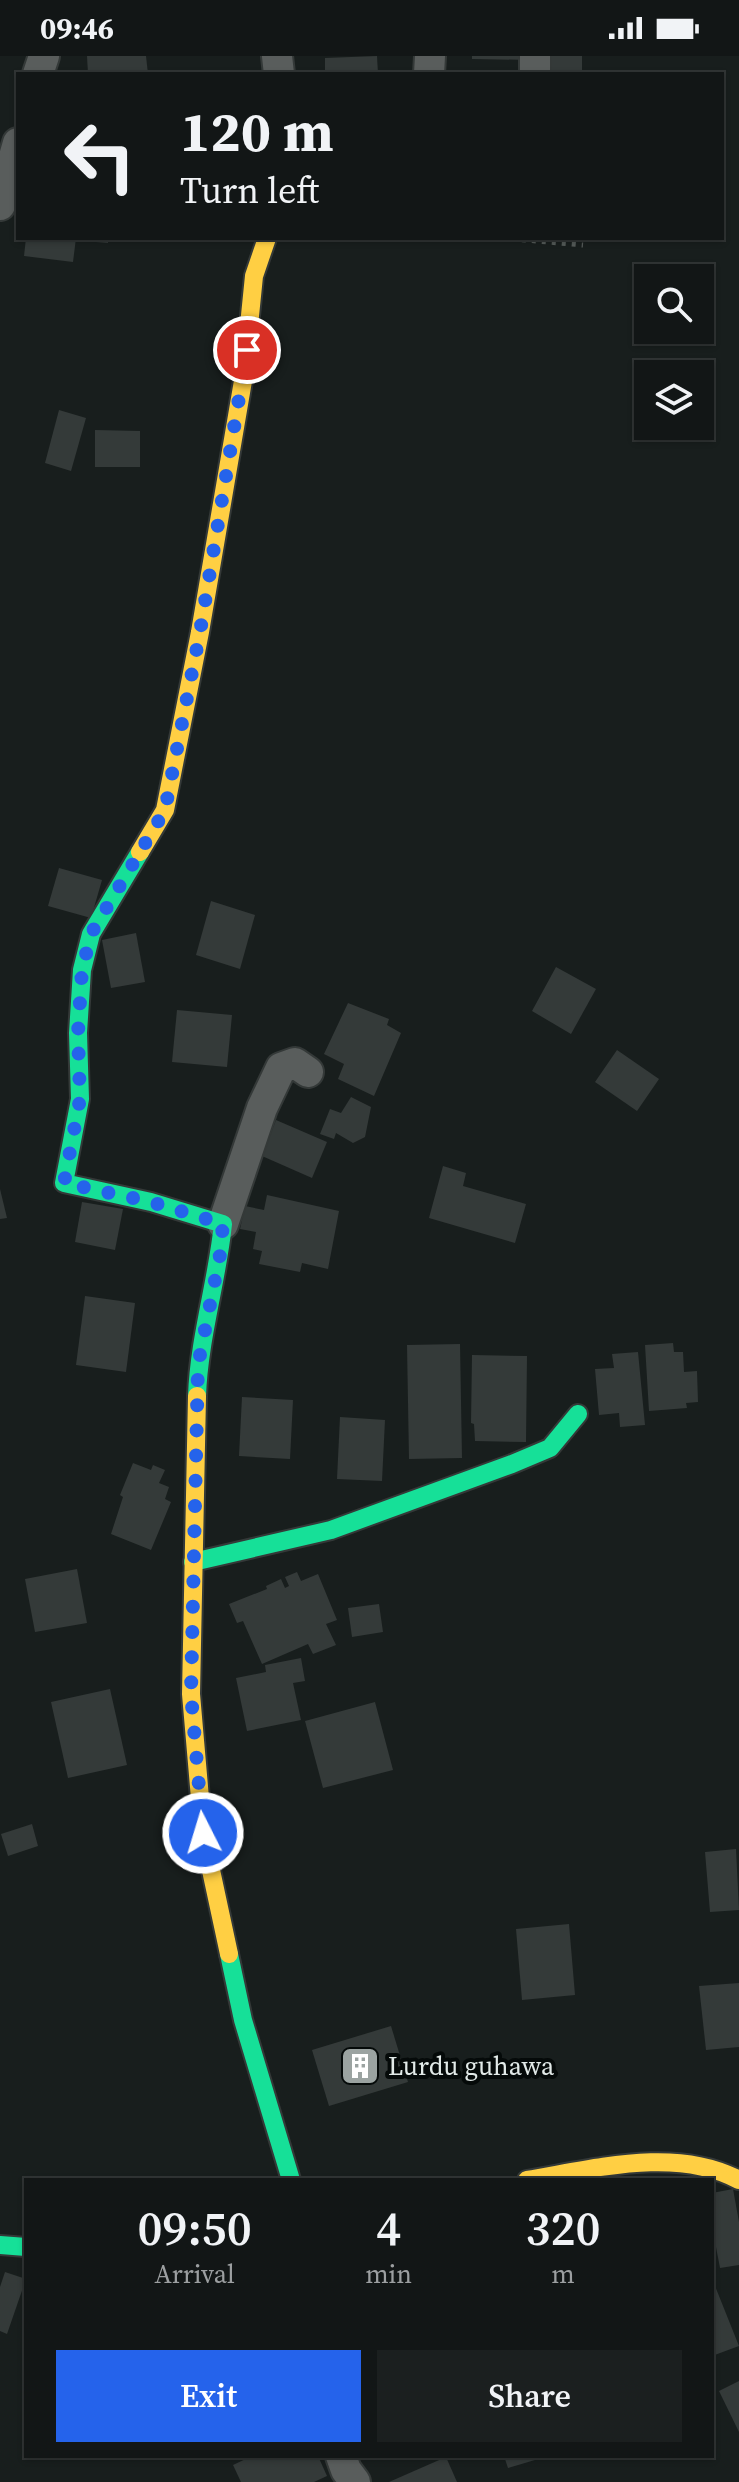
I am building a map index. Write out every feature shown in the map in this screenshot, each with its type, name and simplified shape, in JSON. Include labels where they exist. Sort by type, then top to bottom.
[{"type":"street","points":[[0,205],[16,150]]},
{"type":"street","points":[[223,1224],[151,1202],[64,1183],[80,1099],[78,1033],[82,970],[91,934],[165,810],[200,632],[244,375],[254,276],[266,240]]},
{"type":"street","points":[[290,2178],[243,2020],[203,1833],[191,1694],[193,1562],[198,1365],[220,1255],[223,1224],[262,1108],[281,1068],[295,1063],[308,1072]]},
{"type":"street","points":[[193,1562],[331,1530],[512,1464],[550,1448],[578,1414]]},
{"type":"street","points":[[539,2178],[599,2168],[679,2162],[712,2167],[733,2174],[739,2180]]},
{"type":"street","points":[[0,2245],[24,2247]]},
{"type":"street","points":[[342,2458],[355,2482]]},
{"type":"path","points":[[525,240],[583,245]]},
{"type":"building","points":[[87,56],[146,56],[148,72],[88,72]]},
{"type":"building","points":[[377,56],[378,72],[325,72],[325,58]]},
{"type":"building","points":[[472,56],[531,56],[531,60],[472,59]]},
{"type":"building","points":[[546,56],[582,56],[582,72],[546,72]]},
{"type":"building","points":[[26,240],[76,240],[73,262],[24,256]]},
{"type":"building","points":[[108,240],[108,243],[84,241]]},
{"type":"building","points":[[59,410],[86,418],[71,471],[45,463]]},
{"type":"building","points":[[95,430],[140,431],[140,467],[95,467]]},
{"type":"building","points":[[59,868],[102,880],[91,918],[48,906]]},
{"type":"building","points":[[211,901],[255,915],[240,969],[196,955]]},
{"type":"building","points":[[136,933],[145,982],[111,988],[102,940]]},
{"type":"building","points":[[556,967],[596,989],[571,1034],[532,1011]]},
{"type":"building","points":[[348,1003],[389,1019],[387,1025],[401,1033],[374,1096],[338,1079],[344,1064],[324,1054]]},
{"type":"building","points":[[177,1010],[232,1015],[227,1067],[172,1062]]},
{"type":"building","points":[[617,1050],[659,1079],[637,1111],[595,1082]]},
{"type":"building","points":[[351,1097],[371,1107],[365,1137],[353,1143],[336,1133],[334,1139],[320,1134],[330,1109],[341,1113]]},
{"type":"building","points":[[276,1120],[327,1142],[312,1178],[262,1156]]},
{"type":"building","points":[[443,1166],[466,1173],[463,1186],[526,1204],[515,1243],[429,1218]]},
{"type":"building","points":[[0,1189],[7,1218],[0,1219]]},
{"type":"building","points":[[267,1195],[339,1211],[328,1269],[302,1263],[300,1272],[259,1264],[262,1251],[253,1249],[256,1232],[240,1229],[245,1206],[264,1210]]},
{"type":"building","points":[[82,1202],[123,1209],[115,1250],[75,1242]]},
{"type":"building","points":[[85,1296],[135,1303],[126,1372],[76,1365]]},
{"type":"building","points":[[673,1343],[674,1352],[683,1352],[684,1372],[697,1371],[698,1402],[686,1403],[687,1408],[649,1411],[645,1345]]},
{"type":"building","points":[[460,1344],[462,1458],[409,1459],[407,1345]]},
{"type":"building","points":[[638,1352],[645,1425],[620,1427],[619,1413],[599,1415],[595,1369],[614,1368],[612,1354]]},
{"type":"building","points":[[472,1355],[527,1356],[526,1442],[475,1441],[474,1424],[471,1423]]},
{"type":"building","points":[[242,1397],[293,1400],[290,1459],[239,1456]]},
{"type":"building","points":[[340,1417],[385,1420],[382,1481],[337,1479]]},
{"type":"building","points":[[133,1463],[151,1470],[153,1465],[165,1470],[159,1483],[169,1487],[165,1499],[171,1502],[151,1550],[111,1534],[123,1497],[120,1495]]},
{"type":"building","points":[[77,1569],[87,1623],[35,1632],[25,1579]]},
{"type":"building","points":[[297,1572],[301,1581],[318,1574],[337,1620],[326,1624],[336,1645],[313,1654],[308,1644],[262,1664],[243,1621],[237,1623],[229,1604],[267,1589],[266,1586],[281,1579],[285,1588],[289,1586],[285,1577]]},
{"type":"building","points":[[379,1604],[383,1632],[352,1637],[348,1608]]},
{"type":"building","points":[[301,1658],[305,1681],[293,1683],[301,1720],[247,1731],[236,1678],[266,1672],[265,1665]]},
{"type":"building","points":[[110,1689],[127,1765],[68,1778],[51,1702]]},
{"type":"building","points":[[375,1702],[393,1770],[323,1788],[305,1721]]},
{"type":"building","points":[[32,1824],[38,1846],[8,1856],[1,1834]]},
{"type":"building","points":[[736,1849],[739,1910],[710,1912],[705,1852]]},
{"type":"building","points":[[569,1924],[575,1995],[522,2000],[516,1929]]},
{"type":"building","points":[[739,1983],[739,2047],[706,2050],[699,1986]]},
{"type":"building","name":"Lurdu guhawa","points":[[391,2026],[408,2082],[329,2106],[312,2050]]},
{"type":"building","points":[[733,2189],[739,2222],[739,2265],[720,2268],[714,2236],[714,2193]]},
{"type":"building","points":[[5,2272],[24,2278],[7,2334],[0,2331],[0,2287]]},
{"type":"building","points":[[714,2286],[739,2346],[714,2355]]},
{"type":"building","points":[[739,2381],[739,2432],[719,2391]]},
{"type":"building","points":[[248,2458],[319,2458],[327,2476],[314,2482],[241,2482],[233,2465]]},
{"type":"building","points":[[446,2458],[457,2482],[389,2482]]},
{"type":"building","points":[[505,2458],[542,2458],[508,2468]]},
{"type":"traffic: fast","points":[[140,852],[91,934],[82,970],[78,1033],[80,1099],[64,1183],[151,1202],[223,1224],[201,1353],[197,1396]]},
{"type":"traffic: fast","points":[[193,1562],[331,1530],[512,1464],[550,1448],[578,1414]]},
{"type":"traffic: fast","points":[[229,1954],[243,2020],[290,2178]]},
{"type":"traffic: fast","points":[[0,2245],[24,2247]]},
{"type":"traffic: slow","points":[[140,852],[165,810],[200,632],[244,375],[254,276],[266,240]]},
{"type":"traffic: slow","points":[[197,1396],[191,1694],[203,1833],[229,1954]]},
{"type":"traffic: slow","points":[[538,2178],[607,2166],[662,2162],[715,2170],[739,2180]]},
{"type":"place","name":"Lurdu guhawa","points":[[360,2066]]},
{"type":"route","points":[[203,1833],[191,1694],[198,1365],[220,1255],[223,1224],[151,1202],[64,1183],[80,1099],[78,1033],[82,970],[91,934],[165,810],[200,632],[247,350]]}]
